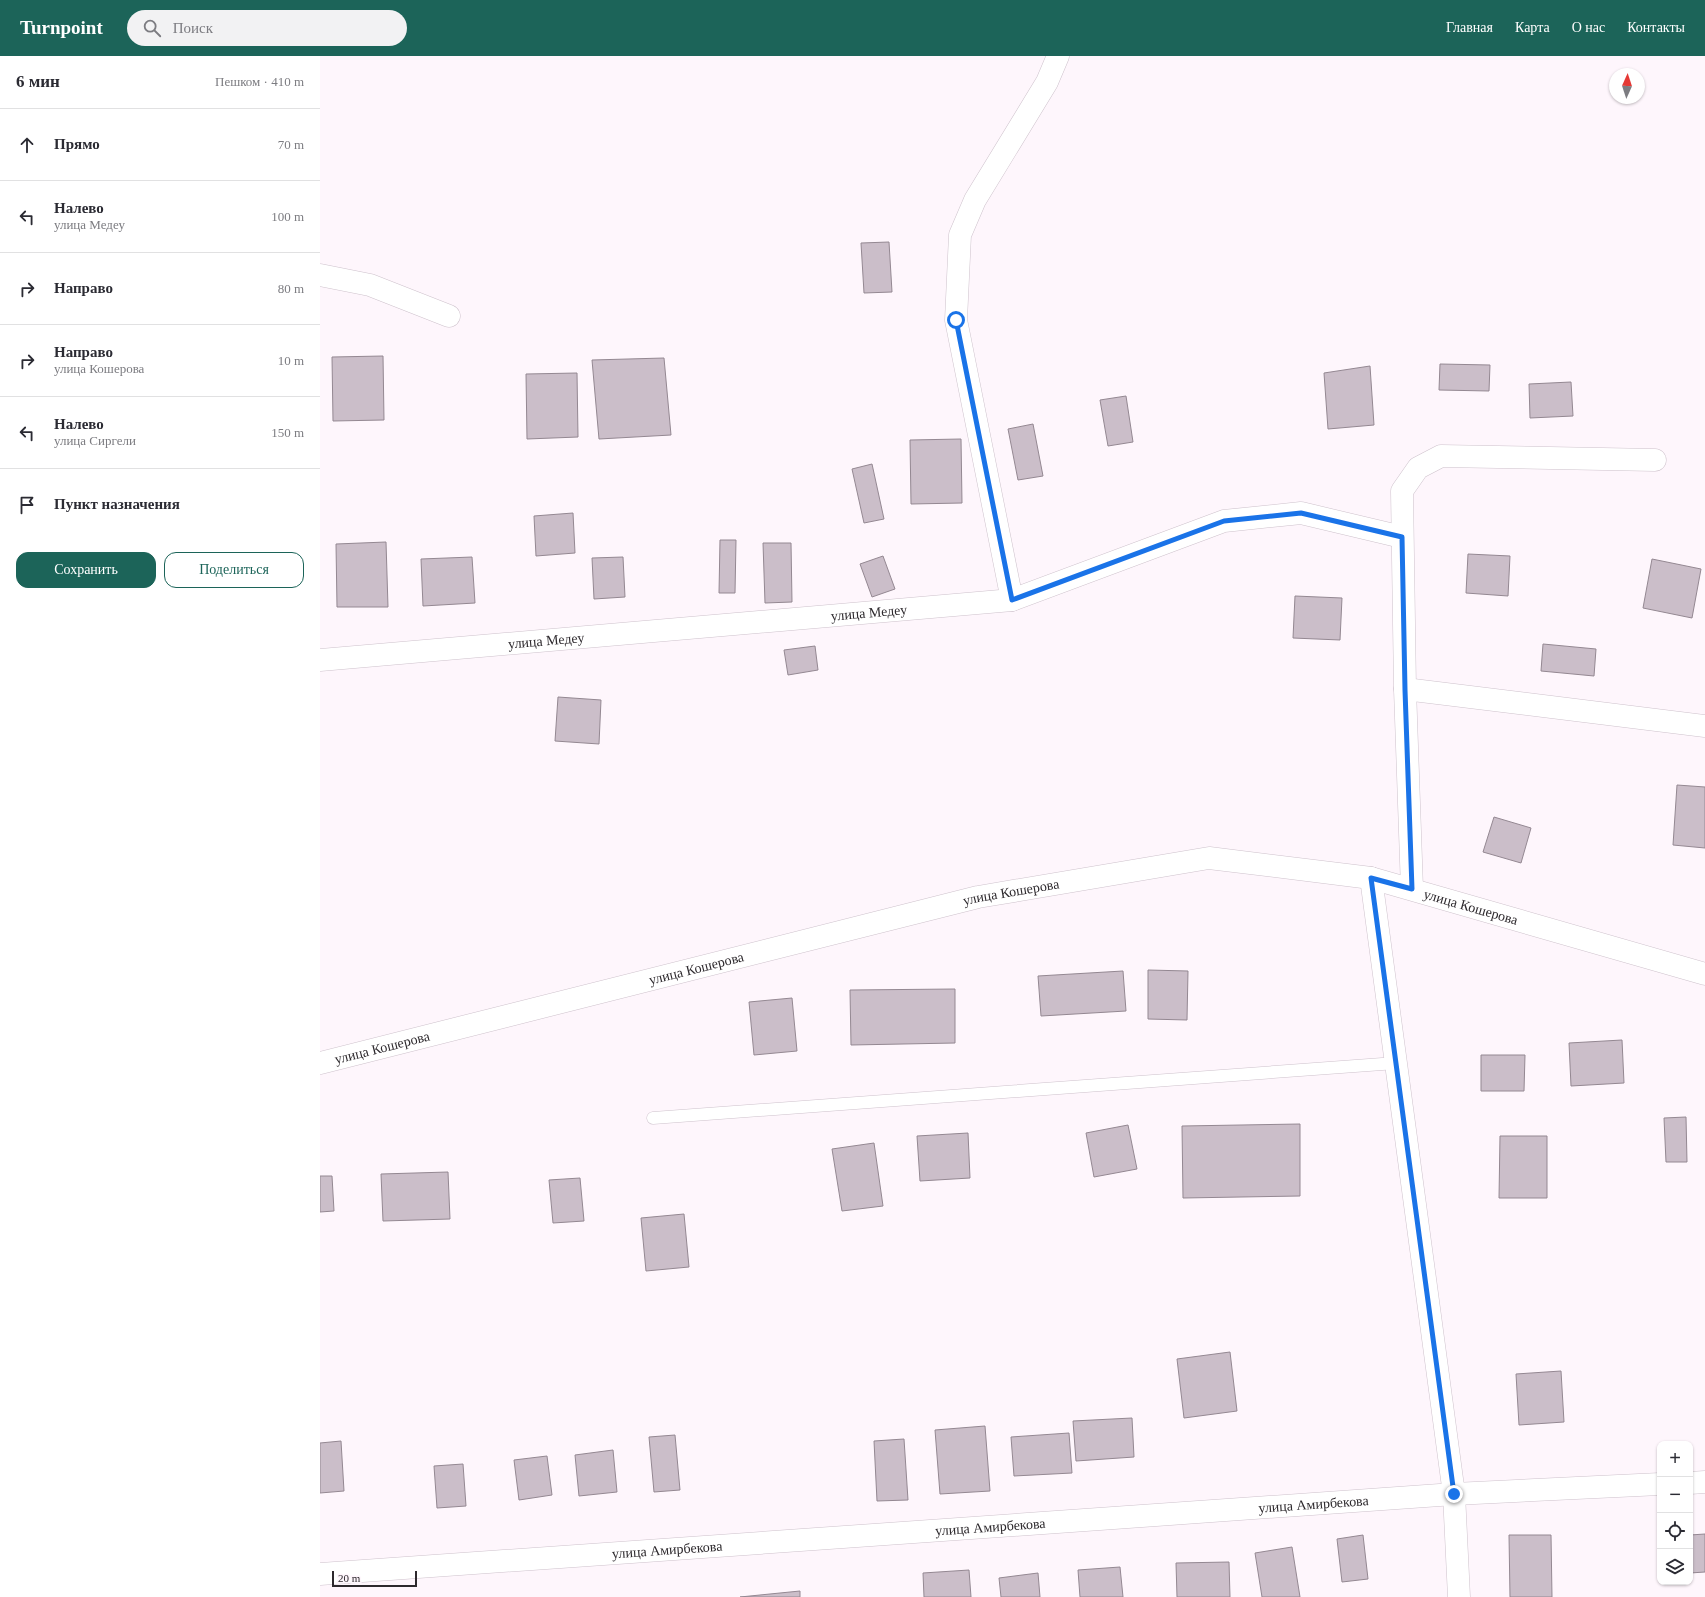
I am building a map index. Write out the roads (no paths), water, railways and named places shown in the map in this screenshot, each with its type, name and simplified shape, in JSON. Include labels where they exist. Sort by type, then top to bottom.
[{"type":"street","points":[[1012,600],[956,320],[960,234],[975,200],[1047,82],[1058,56]]},
{"type":"street","points":[[320,275],[370,285],[449,316]]},
{"type":"street","points":[[1412,889],[1405,690],[1402,491],[1418,468],[1441,456],[1655,460]]},
{"type":"street","name":"улица Медеу","points":[[320,660],[1012,600],[1224,521],[1301,513],[1402,537]]},
{"type":"street","points":[[1405,690],[1705,726]]},
{"type":"street","name":"улица Кошерова","points":[[320,1064],[978,897],[1209,858],[1371,878],[1705,974]]},
{"type":"street","points":[[1371,878],[1454,1494],[1459,1597]]},
{"type":"street","points":[[1693,1483],[1705,1482]]},
{"type":"street","name":"улица Амирбекова","points":[[320,1574],[1454,1494],[1657,1484]]},
{"type":"lane","points":[[653,1118],[1396,1063]]}]
